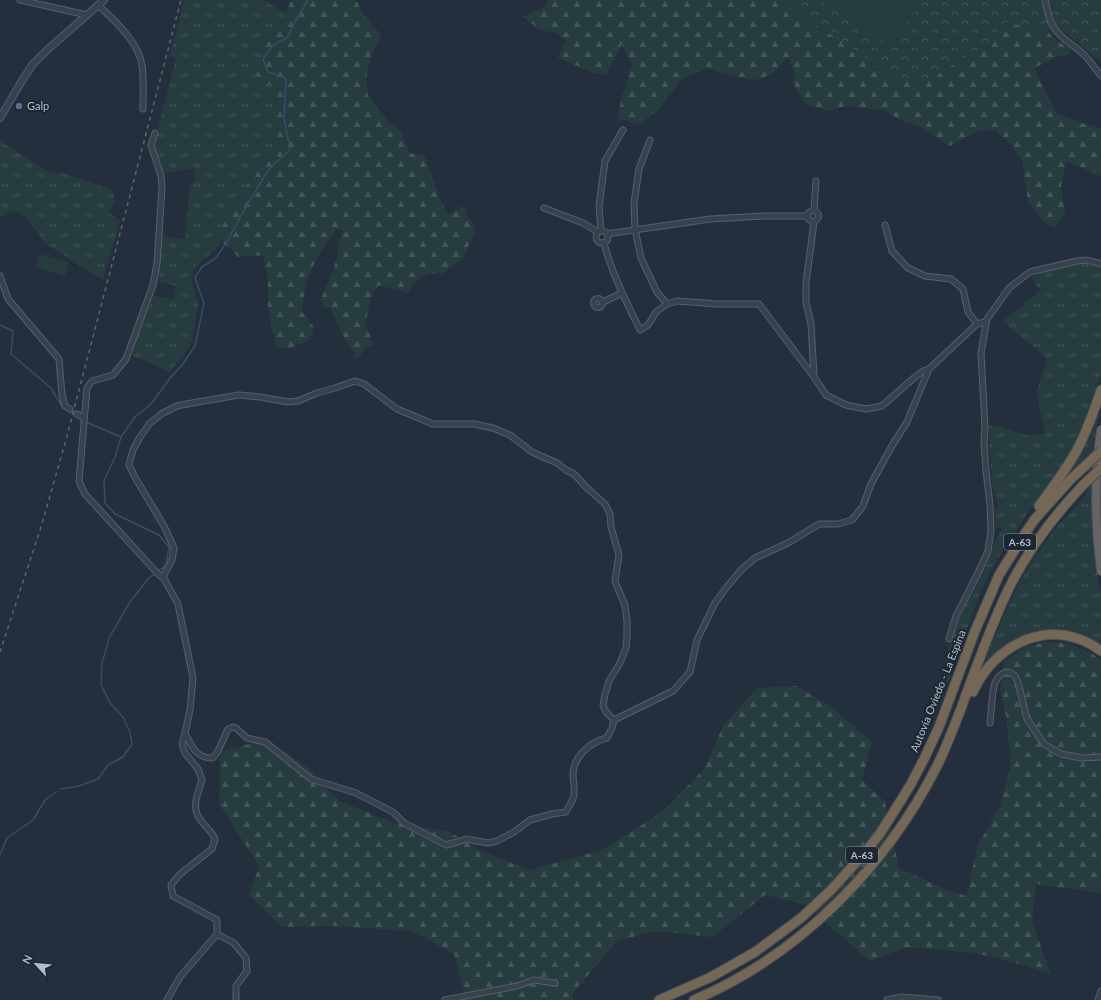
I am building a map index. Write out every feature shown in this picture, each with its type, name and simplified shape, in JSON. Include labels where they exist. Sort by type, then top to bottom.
[{"type":"highway","points":[[975,631],[981,607],[1005,558],[1016,538],[1060,478],[1076,451],[1091,420],[1101,390]]},
{"type":"highway","points":[[1101,430],[1098,449],[1096,490],[1097,531],[1101,571]]},
{"type":"highway","name":"Autovía Oviedo - La Espina","points":[[659,1000],[711,977],[755,952],[801,918],[831,890],[861,857],[879,834],[911,784],[939,727],[975,631],[999,575],[1026,532],[1046,506],[1070,480],[1101,452]]},
{"type":"highway","name":"A-63","points":[[694,1000],[717,990],[763,964],[809,929],[841,899],[872,866],[891,842],[908,817],[938,763],[952,732],[1007,591],[1013,580],[1040,535],[1066,503],[1101,468]]},
{"type":"highway","points":[[938,763],[951,744],[978,683],[985,671],[1005,651],[1029,638],[1044,635],[1058,635],[1078,639],[1096,647],[1101,651]]},
{"type":"street","points":[[20,0],[87,15]]},
{"type":"street","points":[[0,118],[33,64],[104,0]]},
{"type":"street","points":[[1045,0],[1052,24],[1058,33],[1088,58],[1101,76]]},
{"type":"street","points":[[98,5],[118,24],[136,48],[140,57],[142,66],[143,109]]},
{"type":"street","points":[[604,243],[600,243],[596,236],[600,232],[600,206],[605,161],[623,130]]},
{"type":"street","points":[[155,133],[151,145],[161,176],[162,188],[157,264],[153,285],[126,359],[112,375],[92,381],[87,388],[79,481],[86,494],[161,576],[178,604],[193,678],[190,710],[182,744],[185,753],[198,769],[202,780],[196,797],[194,809],[199,819],[212,832],[216,839],[212,849],[180,874],[171,885],[173,896],[217,920],[217,934],[180,977],[167,1000]]},
{"type":"street","points":[[650,140],[639,170],[634,203],[635,229],[641,258],[657,292],[667,304]]},
{"type":"street","points":[[814,211],[816,180]]},
{"type":"street","points":[[544,208],[607,234],[710,219],[763,216],[808,216]]},
{"type":"street","points":[[808,216],[810,212],[814,211]]},
{"type":"street","points":[[814,211],[818,213],[819,217],[814,222],[806,283],[806,302],[811,324],[814,377]]},
{"type":"street","points":[[808,216],[810,221],[814,222]]},
{"type":"street","points":[[885,225],[892,251],[908,268],[925,276],[951,279],[963,289],[968,312],[977,324]]},
{"type":"street","points":[[604,243],[608,239],[607,234]]},
{"type":"street","points":[[604,243],[608,260],[617,283],[640,330],[648,326],[656,312],[667,304],[677,300],[716,304],[759,304],[826,395],[846,405],[866,409],[882,406],[923,371],[929,369]]},
{"type":"street","points":[[185,734],[200,755],[206,758],[213,758],[218,751],[228,728],[236,728],[247,738],[265,742],[312,779],[356,793],[393,812],[404,823],[446,845],[466,839],[488,843],[497,841],[514,832],[530,820],[566,812],[574,796],[573,772],[576,760],[591,744],[607,738],[614,720],[673,691],[690,672],[697,640],[715,603],[741,570],[755,558],[788,543],[819,524],[838,524],[852,520],[863,506],[871,484],[907,422],[929,369],[977,324],[985,322],[1009,288],[1030,272],[1077,261],[1087,260],[1101,264]]},
{"type":"street","points":[[0,276],[8,299],[58,359],[62,395],[65,406],[70,409]]},
{"type":"street","points":[[603,302],[622,293]]},
{"type":"street","points":[[948,639],[956,616],[988,551],[991,531],[984,443],[985,427],[981,352],[987,319]]},
{"type":"street","points":[[161,576],[172,560],[174,548],[164,526],[129,465],[133,450],[150,423],[172,408],[192,403],[239,395],[288,402],[298,401],[316,393],[354,381],[364,384],[397,409],[433,424],[474,424],[493,428],[510,435],[532,452],[546,457],[574,474],[605,504],[610,514],[611,527],[619,555],[615,581],[625,605],[628,621],[626,648],[620,663],[608,681],[603,706],[614,720]]},
{"type":"street","points":[[77,414],[84,418]]},
{"type":"street","points":[[990,723],[995,683],[998,676],[1005,672],[1011,673],[1015,676],[1018,682],[1027,719],[1044,744],[1061,754],[1082,758],[1101,758]]},
{"type":"street","points":[[217,934],[234,943],[246,958],[247,971],[236,986],[236,1000]]},
{"type":"street","points":[[445,1000],[517,986],[534,980],[555,983]]},
{"type":"street","points":[[1098,1000],[1101,991]]},
{"type":"street","points":[[887,1000],[901,996],[938,1000]]},
{"type":"green space","points":[[184,0],[263,0],[286,13],[279,28],[266,38],[278,87],[276,122],[279,147],[263,160],[228,215],[220,231],[220,241],[218,247],[193,269],[192,283],[198,305],[191,345],[170,372],[131,355],[153,296],[174,299],[176,286],[159,282],[161,236],[185,239],[190,183],[195,182],[194,168],[163,173],[154,143],[176,58],[170,56]]},
{"type":"green space","points":[[291,0],[356,0],[363,13],[381,35],[371,56],[366,78],[368,95],[388,121],[401,132],[410,153],[424,155],[442,204],[449,215],[460,207],[467,207],[466,216],[471,220],[476,229],[463,258],[442,274],[436,273],[422,277],[414,284],[408,293],[379,285],[372,294],[365,324],[374,345],[364,348],[360,357],[355,359],[353,350],[344,338],[330,308],[323,307],[321,299],[334,268],[338,245],[343,231],[337,229],[323,247],[308,279],[302,312],[314,327],[310,340],[291,348],[276,347],[268,304],[268,280],[263,255],[238,257],[231,249],[220,241],[220,231],[263,160],[279,147],[276,122],[278,87],[258,81],[256,64],[266,38],[275,33],[282,24]]},
{"type":"green space","points":[[548,0],[787,0],[789,5],[860,53],[889,77],[947,69],[968,52],[990,46],[1004,22],[1048,30],[1052,37],[1070,49],[1069,55],[1058,56],[1034,68],[1057,114],[1101,128],[1101,176],[1066,161],[1061,186],[1065,215],[1054,228],[1044,222],[1028,203],[1022,160],[1010,144],[996,130],[979,131],[950,146],[921,127],[900,120],[885,111],[846,106],[829,111],[805,104],[793,83],[795,74],[788,57],[774,72],[760,80],[733,76],[707,68],[682,79],[659,109],[638,125],[618,118],[621,100],[632,65],[622,44],[606,75],[591,72],[558,58],[565,40],[558,33],[540,30],[523,17],[546,6]]},
{"type":"green space","points":[[787,0],[1101,0],[1101,62],[1066,33],[1004,22],[990,46],[968,52],[947,69],[921,84],[889,77],[860,53],[801,16],[789,5]]},
{"type":"green space","points":[[915,0],[919,3],[892,46],[820,1]]},
{"type":"green space","points":[[0,141],[51,173],[63,173],[112,190],[115,200],[109,213],[120,220],[103,280],[46,244],[25,216],[18,212],[11,211],[0,218]]},
{"type":"green space","points":[[39,254],[69,262],[65,276],[35,267]]},
{"type":"green space","points":[[1078,263],[1086,263],[1101,267],[1101,373],[1074,446],[1003,550],[989,574],[977,601],[942,699],[940,699],[947,654],[960,614],[1002,528],[996,527],[994,510],[998,507],[992,482],[988,427],[993,425],[1026,435],[1045,434],[1037,393],[1046,358],[1003,321],[1040,291],[1032,277],[1047,271]]},
{"type":"green space","points":[[1101,398],[1092,451],[1091,489],[1094,545],[1097,575],[1101,592],[1101,648],[1043,633],[982,668],[1009,604],[1028,567],[1054,530],[1087,493],[1089,455],[1063,479]]},
{"type":"green space","points":[[1046,642],[1067,643],[1092,653],[1101,661],[1101,893],[1036,884],[1032,920],[1050,973],[975,953],[907,947],[870,961],[804,904],[765,895],[712,937],[655,931],[617,941],[573,993],[573,1000],[455,1000],[465,995],[454,954],[412,931],[332,926],[282,927],[249,895],[259,866],[219,804],[220,752],[267,739],[308,768],[339,801],[395,823],[450,832],[479,850],[529,870],[602,850],[662,812],[704,769],[723,726],[757,688],[796,686],[832,707],[872,742],[862,780],[885,802],[899,868],[951,892],[967,896],[977,847],[1000,806],[1011,764],[1006,716],[1000,689],[1004,661],[1025,647]]},
{"type":"waterway","points":[[60,789],[79,786],[98,779],[108,765],[123,757],[132,744],[130,732],[123,717],[110,703],[101,685],[102,663],[110,636],[130,602],[148,579],[166,565],[169,547],[159,535],[115,514],[105,503],[104,481],[115,457],[121,437],[135,417],[151,404],[195,346],[204,303],[195,277],[202,267],[216,258],[265,175],[272,166],[290,150],[284,118],[286,79],[268,72],[263,59],[273,45],[287,38],[308,0]]},
{"type":"waterway","points":[[0,325],[13,331],[11,354],[51,388],[63,408],[70,412]]},
{"type":"waterway","points":[[86,422],[121,437]]},
{"type":"waterway","points":[[0,855],[7,838],[33,820],[45,800],[56,792]]},
{"type":"railway","points":[[0,652],[41,527],[66,440],[181,0]]},
{"type":"place","name":"Galp","points":[[19,106]]}]
